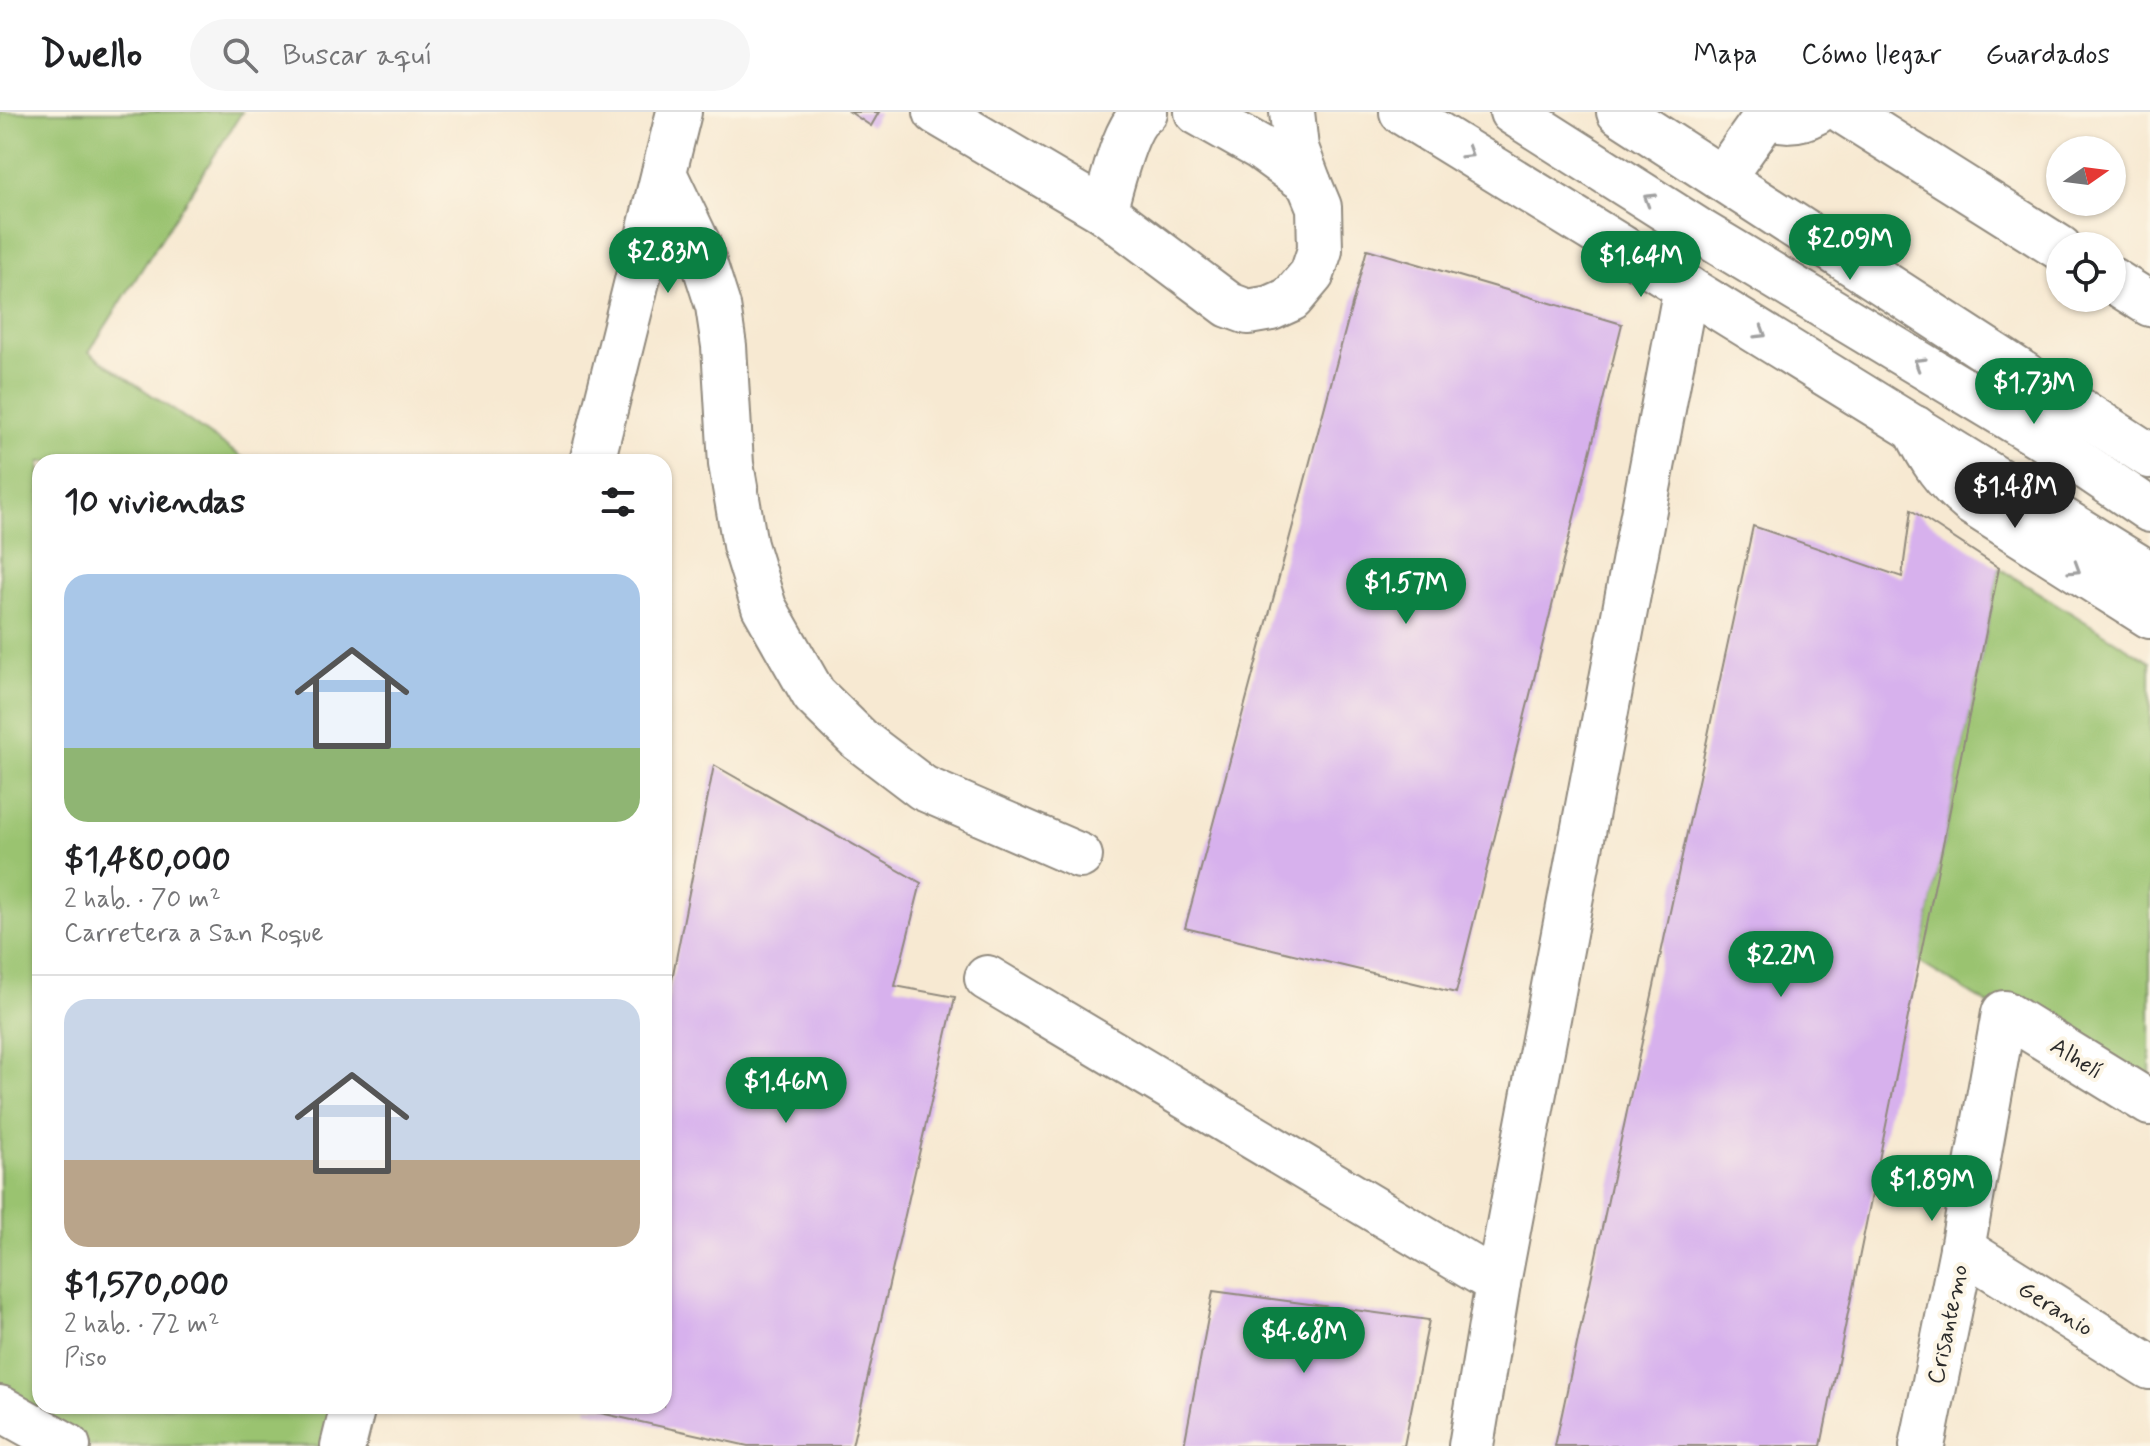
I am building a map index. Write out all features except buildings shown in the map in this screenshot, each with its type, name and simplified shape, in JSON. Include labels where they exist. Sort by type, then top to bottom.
[{"type":"street","points":[[594,454],[679,112]]},
{"type":"street","points":[[936,112],[1104,211],[1229,305],[1248,312],[1271,308],[1291,299],[1312,274],[1320,250],[1319,207],[1296,148],[1292,112]]},
{"type":"street","points":[[1104,211],[1130,131],[1145,112]]},
{"type":"street","points":[[1197,112],[1259,147],[1309,183]]},
{"type":"street","points":[[1402,112],[2150,574]]},
{"type":"street","points":[[1512,112],[1701,232],[2051,443],[2145,507]]},
{"type":"street","points":[[1619,112],[2150,456]]},
{"type":"street","points":[[1723,177],[1765,114],[1782,120],[1799,120],[1816,112]]},
{"type":"street","points":[[1844,112],[2046,239]]},
{"type":"street","points":[[664,173],[698,244],[718,306],[724,346],[731,464],[745,545],[764,607],[814,695],[860,740],[923,788],[1080,856]]},
{"type":"street","points":[[1471,1446],[1498,1283],[1686,287]]},
{"type":"street","points":[[2126,289],[2150,304]]},
{"type":"street","points":[[1915,428],[1952,429],[2145,507]]},
{"type":"street","points":[[1915,428],[1933,463],[1952,487],[1972,503],[2150,616]]},
{"type":"street","points":[[987,978],[1498,1283]]},
{"type":"street","name":"Alhelí","points":[[2004,1013],[2150,1103]]},
{"type":"street","name":"Crisantemo","points":[[1922,1446],[1962,1249],[2004,1013]]},
{"type":"street","name":"Geranio","points":[[1962,1249],[2150,1367]]},
{"type":"street","points":[[0,1408],[68,1446]]},
{"type":"street","points":[[343,1446],[351,1414]]},
{"type":"green space","points":[[0,112],[242,112],[89,352],[237,454],[32,454],[32,1411],[0,1392]]},
{"type":"green space","points":[[1999,568],[2150,662],[2150,1103],[1919,962]]},
{"type":"green space","points":[[37,1414],[361,1414],[355,1446],[90,1446]]}]
